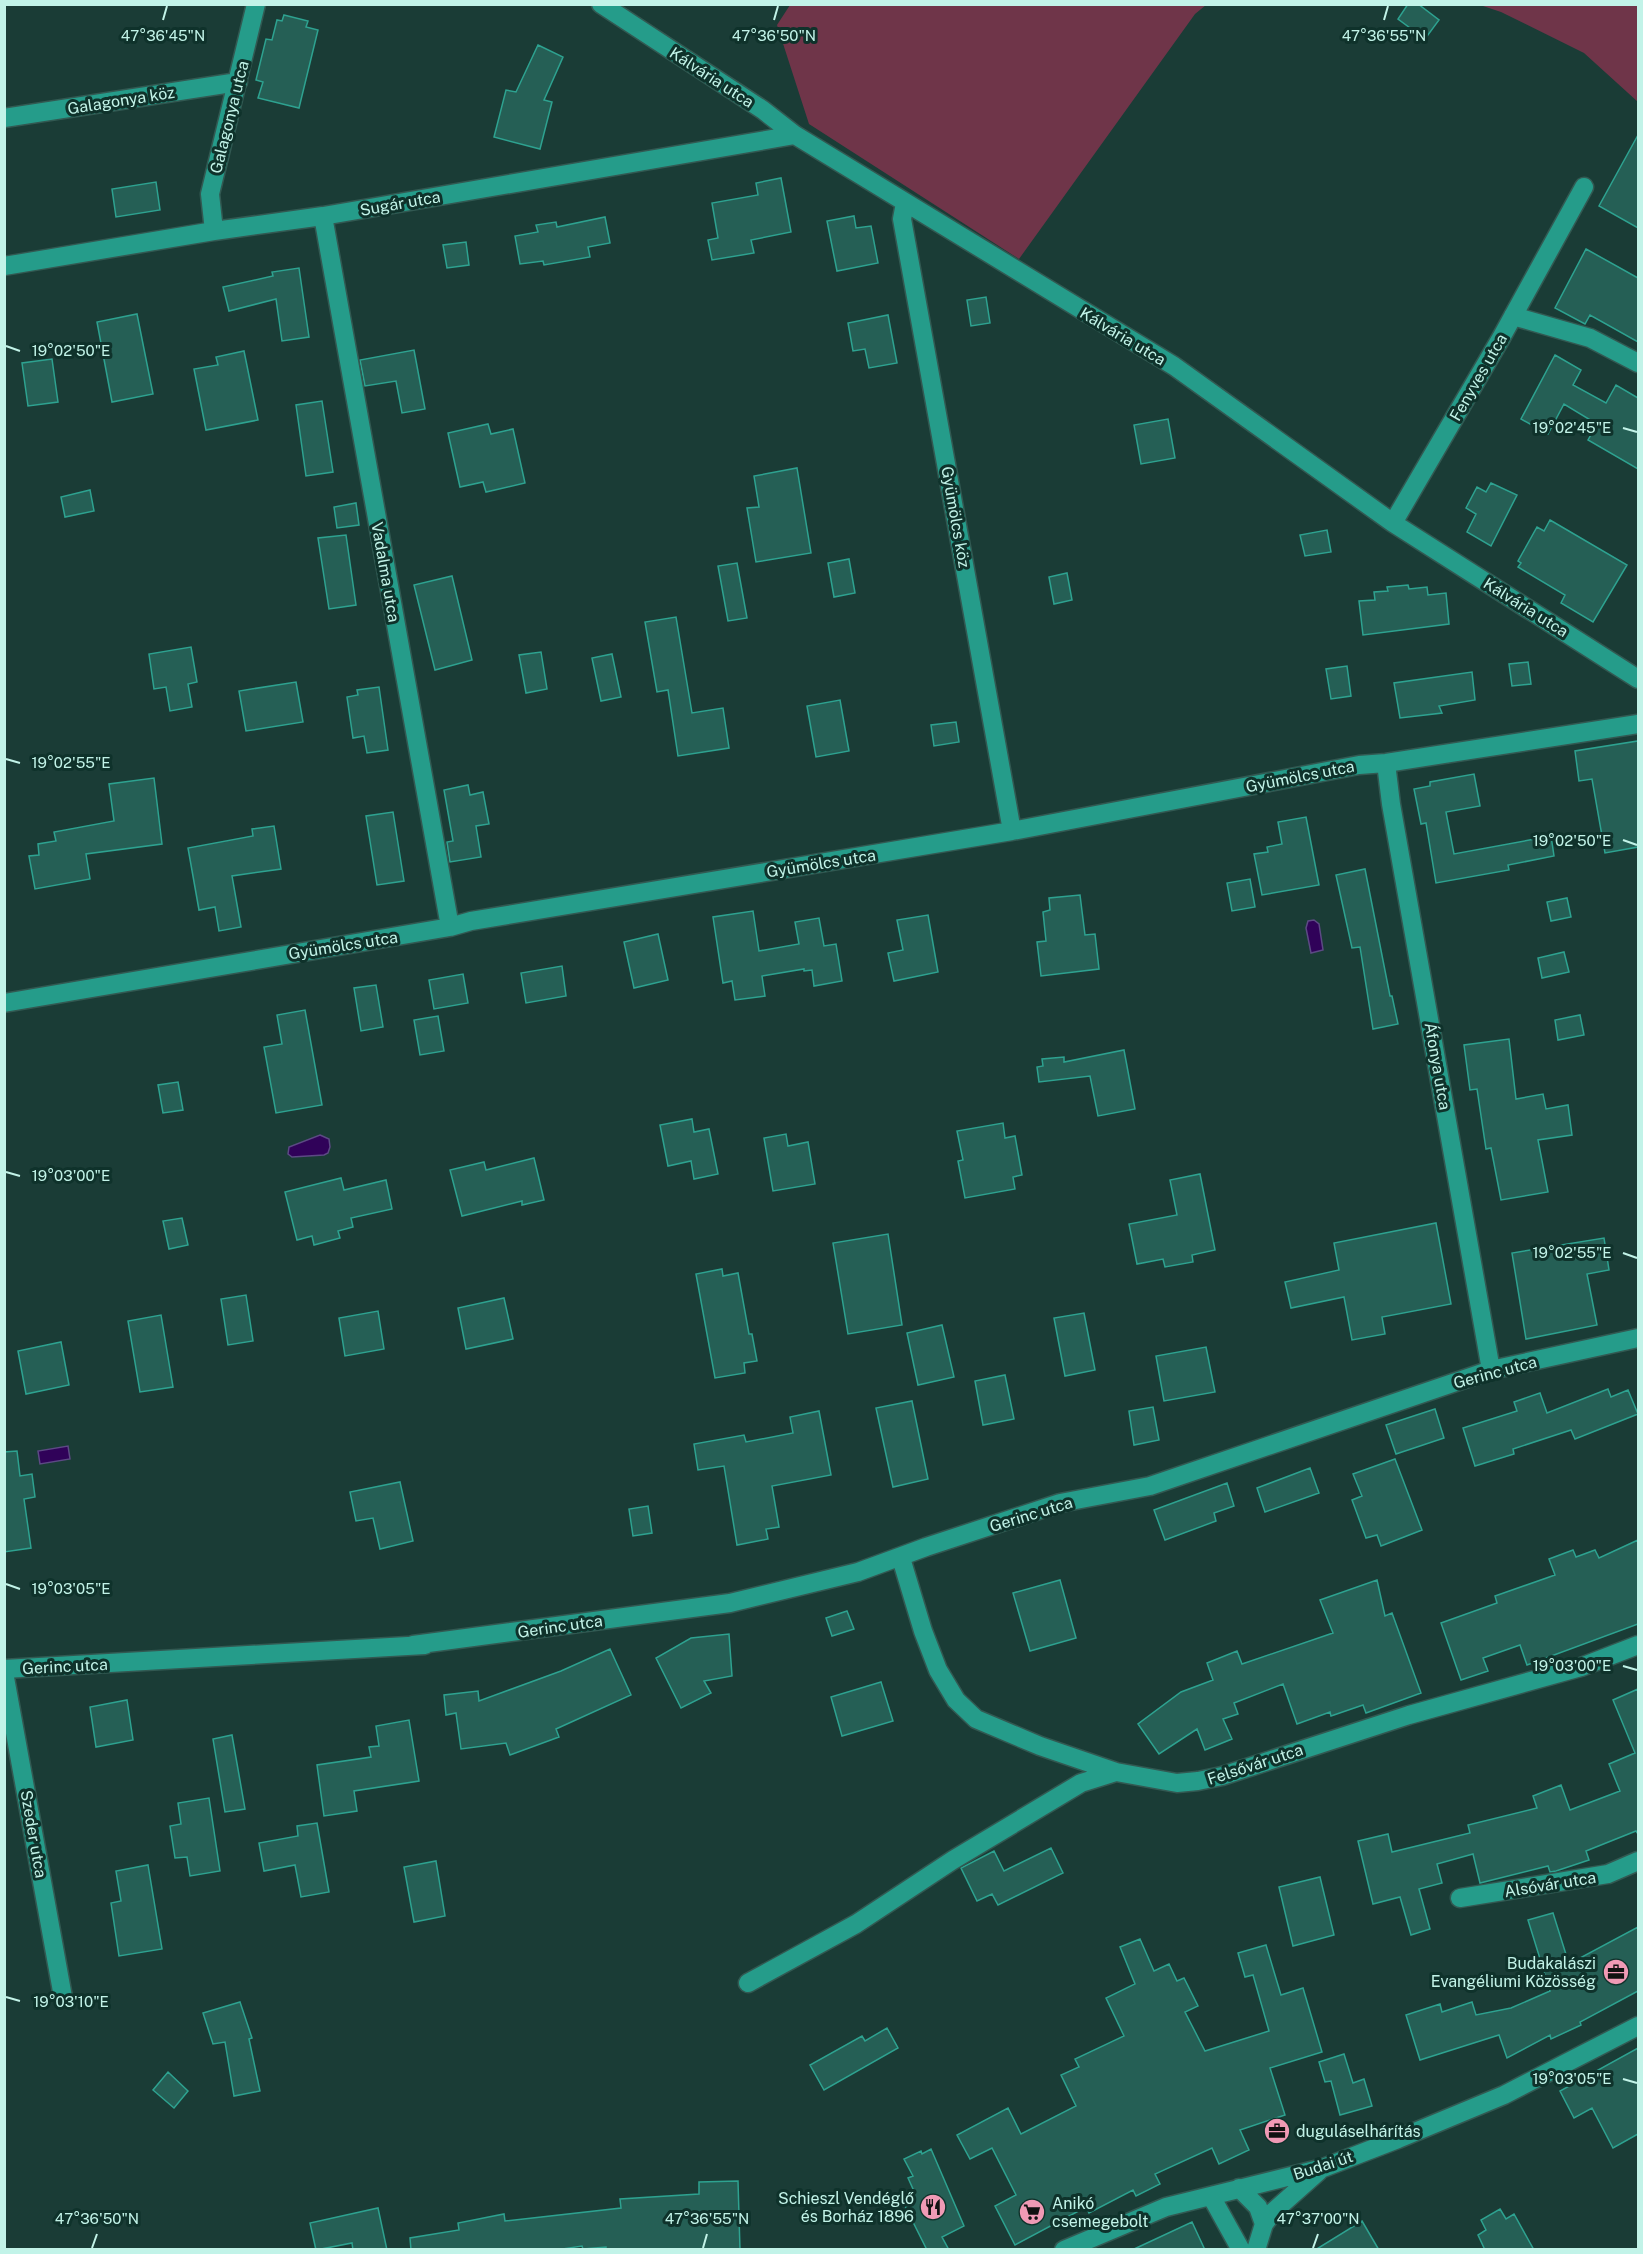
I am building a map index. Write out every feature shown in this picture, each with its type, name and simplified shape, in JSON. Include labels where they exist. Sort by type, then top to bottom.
[{"type":"street","name":"Galagonya utca","points":[[214,231],[210,195],[256,4]]},
{"type":"street","name":"Kálvária utca","points":[[601,4],[763,110],[795,135],[1174,366],[1393,523],[1638,679]]},
{"type":"street","name":"Galagonya köz","points":[[4,118],[238,82]]},
{"type":"street","name":"Sugár utca","points":[[4,266],[214,231],[323,216],[795,135]]},
{"type":"street","points":[[1513,316],[1584,187]]},
{"type":"street","name":"Gyümölcs köz","points":[[905,203],[902,219],[1012,831]]},
{"type":"street","name":"Vadalma utca","points":[[323,216],[450,927]]},
{"type":"street","name":"Fenyves utca","points":[[1393,523],[1513,316],[1590,338],[1638,363]]},
{"type":"street","name":"Gyümölcs utca","points":[[4,1003],[450,927],[471,921],[1012,831],[1359,765],[1386,763],[1638,724]]},
{"type":"street","name":"Áfonya utca","points":[[1386,763],[1391,804],[1491,1370]]},
{"type":"street","name":"Gerinc utca","points":[[413,1645],[730,1603],[858,1572],[1060,1503],[1150,1486],[1491,1370],[1638,1338]]},
{"type":"street","name":"Felsővár utca","points":[[901,1558],[923,1631],[938,1670],[956,1701],[976,1719],[1001,1731],[1116,1772],[1177,1783],[1198,1782],[1224,1775],[1409,1715],[1581,1667],[1638,1645]]},
{"type":"street","name":"Gerinc utca","points":[[4,1670],[413,1645],[509,1639],[591,1629],[413,1645]]},
{"type":"street","name":"Szeder utca","points":[[4,1670],[63,1997]]},
{"type":"street","points":[[748,1983],[856,1924],[952,1860],[1081,1783],[1116,1772]]},
{"type":"street","name":"Alsóvár utca","points":[[1460,1899],[1608,1874],[1638,1861]]},
{"type":"street","name":"Budai út","points":[[1064,2250],[1166,2207],[1323,2168],[1504,2095],[1638,2026]]},
{"type":"street","points":[[1256,2250],[1264,2224],[1274,2211],[1323,2168]]},
{"type":"street","points":[[1239,2188],[1258,2207],[1264,2224]]},
{"type":"street","points":[[1211,2196],[1241,2250]]},
{"type":"shaded area","points":[[790,5],[1206,5],[1195,14],[1019,259],[809,124],[777,25]]},
{"type":"shaded area","points":[[1480,5],[1638,5],[1638,102],[1584,53],[1501,12]]},
{"type":"shaded area","points":[[1314,920],[1319,924],[1323,950],[1311,953],[1306,928],[1308,921]]},
{"type":"shaded area","points":[[320,1135],[329,1139],[328,1153],[292,1157],[288,1154],[289,1147]]},
{"type":"shaded area","points":[[68,1446],[70,1459],[40,1464],[38,1451]]},
{"type":"building","points":[[1408,4],[1418,4],[1439,20],[1425,39],[1398,19]]},
{"type":"building","points":[[284,15],[308,21],[306,27],[318,30],[299,108],[258,98],[263,82],[256,80],[266,39],[272,40],[277,20],[282,21]]},
{"type":"building","points":[[538,45],[563,57],[544,100],[552,102],[540,149],[494,137],[506,90],[516,92]]},
{"type":"building","points":[[1638,135],[1638,228],[1599,206]]},
{"type":"building","points":[[781,178],[791,232],[751,240],[754,253],[712,260],[708,240],[718,238],[712,203],[758,195],[756,183]]},
{"type":"building","points":[[156,182],[160,210],[116,217],[112,189]]},
{"type":"building","points":[[854,216],[856,228],[871,226],[878,263],[837,271],[827,221]]},
{"type":"building","points":[[605,217],[610,243],[588,247],[590,257],[544,265],[543,261],[520,264],[515,236],[538,232],[536,225],[556,222],[557,227]]},
{"type":"building","points":[[466,242],[469,265],[447,268],[443,245]]},
{"type":"building","points":[[1586,249],[1638,278],[1638,342],[1590,315],[1585,324],[1555,308]]},
{"type":"building","points":[[299,268],[309,337],[282,341],[276,299],[229,311],[223,287],[273,276],[272,272]]},
{"type":"building","points":[[986,297],[990,323],[971,326],[967,300]]},
{"type":"building","points":[[137,314],[153,394],[112,402],[97,322]]},
{"type":"building","points":[[888,315],[897,363],[869,368],[865,349],[853,351],[848,323]]},
{"type":"building","points":[[414,350],[425,409],[402,413],[396,381],[365,386],[360,360]]},
{"type":"building","points":[[244,351],[258,420],[206,430],[194,369],[218,365],[216,357]]},
{"type":"building","points":[[1555,355],[1581,370],[1573,385],[1606,403],[1616,385],[1638,398],[1638,469],[1588,440],[1597,424],[1564,404],[1548,434],[1521,419]]},
{"type":"building","points":[[52,359],[58,402],[28,406],[22,363]]},
{"type":"building","points":[[322,401],[333,472],[306,476],[296,405]]},
{"type":"building","points":[[1168,419],[1175,458],[1141,464],[1134,425]]},
{"type":"building","points":[[488,424],[491,434],[513,429],[525,483],[486,492],[483,482],[460,487],[448,433]]},
{"type":"building","points":[[797,468],[811,553],[756,562],[747,508],[759,507],[754,476]]},
{"type":"building","points":[[1491,483],[1517,495],[1491,546],[1467,532],[1476,514],[1466,508],[1477,487],[1486,492]]},
{"type":"building","points":[[90,490],[94,511],[65,517],[61,497]]},
{"type":"building","points":[[356,503],[359,525],[337,528],[334,507]]},
{"type":"building","points":[[1550,520],[1627,565],[1593,622],[1561,603],[1565,595],[1518,567],[1521,563],[1518,561],[1537,527],[1544,531]]},
{"type":"building","points":[[1327,530],[1331,552],[1305,556],[1300,535]]},
{"type":"building","points":[[346,535],[356,605],[329,609],[318,538]]},
{"type":"building","points":[[849,559],[855,593],[834,597],[828,563]]},
{"type":"building","points":[[737,563],[747,618],[728,621],[718,566]]},
{"type":"building","points":[[1067,573],[1072,600],[1054,604],[1049,577]]},
{"type":"building","points":[[452,576],[472,660],[435,670],[414,585]]},
{"type":"building","points":[[1408,585],[1409,589],[1427,587],[1428,595],[1446,593],[1449,624],[1363,635],[1359,601],[1375,600],[1374,592],[1388,591],[1387,587]]},
{"type":"building","points":[[676,617],[692,713],[723,708],[729,748],[678,756],[668,690],[657,692],[645,622]]},
{"type":"building","points":[[191,647],[197,682],[188,684],[192,707],[170,711],[166,687],[154,689],[149,654]]},
{"type":"building","points":[[541,652],[547,689],[526,693],[519,655]]},
{"type":"building","points":[[612,654],[621,697],[601,701],[592,658]]},
{"type":"building","points":[[1528,662],[1531,684],[1512,686],[1509,664]]},
{"type":"building","points":[[1347,666],[1351,696],[1331,699],[1326,669]]},
{"type":"building","points":[[1472,672],[1475,700],[1439,706],[1442,713],[1400,718],[1394,683]]},
{"type":"building","points":[[296,682],[303,722],[246,731],[239,691]]},
{"type":"building","points":[[379,687],[388,750],[367,753],[364,736],[353,738],[347,697],[358,695],[357,690]]},
{"type":"building","points":[[840,700],[849,751],[816,757],[807,706]]},
{"type":"building","points":[[956,722],[959,742],[934,746],[931,725]]},
{"type":"building","points":[[1638,741],[1638,847],[1605,853],[1592,779],[1579,781],[1575,751]]},
{"type":"building","points":[[1474,774],[1480,806],[1446,812],[1454,854],[1551,836],[1554,856],[1508,865],[1509,870],[1436,883],[1426,823],[1421,824],[1414,789],[1430,786],[1430,782]]},
{"type":"building","points":[[154,778],[162,844],[86,854],[90,879],[35,889],[29,856],[39,855],[38,844],[56,841],[54,832],[114,821],[109,784]]},
{"type":"building","points":[[468,785],[470,795],[483,792],[489,824],[476,826],[481,857],[450,862],[447,842],[453,841],[444,790]]},
{"type":"building","points":[[393,812],[404,881],[377,885],[366,816]]},
{"type":"building","points":[[1306,817],[1319,885],[1262,895],[1254,854],[1268,852],[1267,847],[1282,844],[1278,822]]},
{"type":"building","points":[[274,826],[281,869],[232,876],[241,927],[219,931],[215,907],[199,910],[188,848],[253,836],[252,829]]},
{"type":"building","points":[[1365,869],[1390,996],[1392,996],[1398,1024],[1373,1029],[1360,947],[1352,948],[1336,875]]},
{"type":"building","points":[[1250,879],[1255,907],[1232,911],[1227,883]]},
{"type":"building","points":[[1080,895],[1085,935],[1095,934],[1099,969],[1041,976],[1037,942],[1046,941],[1043,912],[1050,910],[1049,898]]},
{"type":"building","points":[[1567,898],[1571,917],[1551,921],[1547,902]]},
{"type":"building","points":[[753,911],[759,951],[799,944],[795,922],[819,918],[824,946],[836,944],[842,981],[814,986],[812,970],[804,971],[804,969],[762,976],[765,996],[735,1000],[732,981],[723,983],[713,917]]},
{"type":"building","points":[[928,915],[938,972],[894,981],[888,953],[903,950],[897,920]]},
{"type":"building","points":[[658,934],[668,980],[634,988],[624,942]]},
{"type":"building","points":[[1564,952],[1569,972],[1542,978],[1538,958]]},
{"type":"building","points":[[562,966],[566,996],[526,1003],[521,973]]},
{"type":"building","points":[[463,974],[468,1003],[434,1009],[429,980]]},
{"type":"building","points":[[376,985],[383,1027],[361,1031],[354,988]]},
{"type":"building","points":[[305,1010],[322,1105],[276,1113],[264,1047],[282,1044],[277,1015]]},
{"type":"building","points":[[1580,1015],[1584,1035],[1558,1040],[1555,1020]]},
{"type":"building","points":[[438,1016],[444,1051],[420,1055],[414,1020]]},
{"type":"building","points":[[1509,1039],[1516,1099],[1543,1094],[1546,1109],[1568,1105],[1572,1135],[1538,1140],[1548,1192],[1501,1200],[1491,1148],[1486,1149],[1477,1089],[1470,1090],[1464,1045]]},
{"type":"building","points":[[1124,1050],[1135,1109],[1098,1116],[1090,1076],[1039,1082],[1037,1067],[1043,1066],[1042,1059],[1064,1057],[1064,1062]]},
{"type":"building","points":[[178,1082],[183,1110],[163,1113],[158,1085]]},
{"type":"building","points":[[692,1119],[694,1132],[709,1129],[718,1174],[694,1179],[691,1161],[668,1166],[660,1125]]},
{"type":"building","points":[[1003,1123],[1005,1138],[1015,1136],[1022,1175],[1013,1177],[1015,1189],[965,1198],[958,1161],[963,1160],[957,1131]]},
{"type":"building","points":[[786,1134],[788,1146],[808,1142],[815,1184],[773,1191],[764,1138]]},
{"type":"building","points":[[534,1158],[544,1200],[522,1205],[522,1201],[462,1216],[450,1170],[484,1162],[486,1170]]},
{"type":"building","points":[[1200,1174],[1215,1250],[1192,1255],[1193,1262],[1165,1267],[1163,1259],[1137,1264],[1129,1224],[1177,1215],[1170,1180]]},
{"type":"building","points":[[341,1178],[344,1190],[386,1180],[392,1209],[351,1218],[353,1227],[338,1231],[340,1238],[314,1245],[312,1236],[297,1240],[285,1192]]},
{"type":"building","points":[[182,1218],[188,1245],[169,1249],[163,1221]]},
{"type":"building","points":[[1436,1223],[1451,1304],[1382,1317],[1385,1334],[1352,1340],[1344,1297],[1291,1308],[1285,1282],[1339,1270],[1334,1243]]},
{"type":"building","points":[[888,1234],[902,1325],[848,1334],[833,1243]]},
{"type":"building","points":[[1604,1238],[1609,1270],[1587,1274],[1597,1325],[1526,1339],[1512,1253]]},
{"type":"building","points":[[722,1269],[723,1276],[738,1273],[749,1334],[752,1334],[757,1361],[744,1363],[745,1373],[715,1378],[696,1274]]},
{"type":"building","points":[[246,1295],[253,1341],[228,1345],[221,1299]]},
{"type":"building","points":[[504,1298],[513,1339],[466,1349],[458,1308]]},
{"type":"building","points":[[378,1311],[384,1349],[345,1356],[339,1318]]},
{"type":"building","points":[[1084,1313],[1095,1370],[1065,1376],[1054,1318]]},
{"type":"building","points":[[161,1315],[173,1387],[140,1392],[128,1321]]},
{"type":"building","points":[[942,1325],[954,1377],[918,1385],[907,1333]]},
{"type":"building","points":[[61,1342],[69,1385],[26,1394],[18,1351]]},
{"type":"building","points":[[1206,1347],[1215,1392],[1164,1401],[1156,1356]]},
{"type":"building","points":[[1005,1375],[1014,1419],[983,1425],[975,1381]]},
{"type":"building","points":[[1608,1389],[1611,1397],[1628,1390],[1638,1414],[1575,1439],[1571,1430],[1513,1449],[1514,1454],[1475,1466],[1463,1428],[1517,1411],[1514,1402],[1540,1393],[1547,1413]]},
{"type":"building","points":[[912,1401],[928,1479],[893,1487],[876,1408]]},
{"type":"building","points":[[1153,1407],[1159,1440],[1134,1445],[1129,1411]]},
{"type":"building","points":[[1435,1409],[1444,1438],[1396,1454],[1386,1425]]},
{"type":"building","points":[[819,1411],[831,1475],[772,1486],[779,1527],[766,1529],[768,1539],[737,1545],[724,1466],[698,1470],[694,1444],[744,1435],[746,1442],[793,1433],[790,1417]]},
{"type":"building","points":[[17,1451],[20,1476],[32,1474],[35,1497],[24,1499],[31,1548],[4,1552],[4,1452]]},
{"type":"building","points":[[1395,1459],[1422,1530],[1381,1546],[1377,1535],[1366,1538],[1352,1500],[1362,1496],[1353,1474]]},
{"type":"building","points":[[1310,1468],[1319,1493],[1265,1512],[1257,1488]]},
{"type":"building","points":[[400,1482],[413,1541],[380,1549],[373,1518],[356,1521],[350,1492]]},
{"type":"building","points":[[1227,1483],[1234,1506],[1214,1513],[1216,1521],[1165,1540],[1154,1510]]},
{"type":"building","points":[[648,1506],[652,1533],[633,1536],[629,1509]]},
{"type":"building","points":[[1638,1540],[1638,1624],[1527,1665],[1520,1645],[1483,1658],[1488,1671],[1461,1680],[1441,1623],[1497,1603],[1495,1596],[1555,1575],[1549,1559],[1573,1550],[1576,1557],[1595,1550],[1599,1558]]},
{"type":"building","points":[[1060,1580],[1076,1638],[1030,1651],[1013,1593]]},
{"type":"building","points":[[1377,1580],[1385,1616],[1392,1613],[1421,1693],[1366,1713],[1363,1705],[1331,1716],[1330,1712],[1297,1724],[1283,1684],[1234,1703],[1238,1714],[1223,1719],[1232,1739],[1205,1750],[1197,1729],[1159,1754],[1138,1724],[1181,1692],[1213,1680],[1207,1663],[1237,1651],[1242,1664],[1333,1633],[1320,1600]]},
{"type":"building","points":[[847,1611],[854,1629],[832,1636],[826,1618]]},
{"type":"building","points":[[729,1634],[732,1676],[704,1681],[711,1693],[681,1708],[656,1658],[691,1638]]},
{"type":"building","points":[[610,1649],[631,1695],[556,1729],[559,1737],[510,1755],[506,1743],[461,1749],[456,1713],[446,1715],[444,1695],[478,1691],[479,1701],[561,1671]]},
{"type":"building","points":[[881,1682],[893,1721],[842,1736],[831,1697]]},
{"type":"building","points":[[1638,1689],[1638,1834],[1636,1831],[1586,1851],[1589,1860],[1556,1871],[1550,1872],[1548,1866],[1480,1883],[1473,1854],[1437,1864],[1442,1883],[1419,1889],[1430,1929],[1411,1935],[1400,1897],[1373,1904],[1358,1841],[1388,1834],[1392,1852],[1470,1833],[1468,1825],[1537,1808],[1533,1796],[1561,1785],[1570,1810],[1620,1791],[1609,1764],[1635,1753],[1613,1700]]},
{"type":"building","points":[[127,1700],[133,1740],[96,1747],[90,1707]]},
{"type":"building","points":[[409,1720],[419,1781],[354,1791],[357,1811],[324,1816],[317,1765],[371,1757],[369,1747],[379,1746],[376,1726]]},
{"type":"building","points":[[232,1735],[245,1809],[225,1812],[213,1739]]},
{"type":"building","points":[[209,1798],[220,1871],[190,1876],[187,1857],[175,1858],[170,1826],[181,1824],[178,1803]]},
{"type":"building","points":[[317,1823],[329,1892],[301,1897],[295,1865],[264,1871],[259,1843],[298,1836],[297,1826]]},
{"type":"building","points":[[1051,1848],[1063,1873],[998,1905],[992,1894],[977,1901],[961,1868],[994,1851],[1004,1871]]},
{"type":"building","points":[[436,1861],[445,1916],[414,1922],[404,1867]]},
{"type":"building","points":[[148,1865],[162,1949],[119,1956],[111,1903],[121,1901],[116,1871]]},
{"type":"building","points":[[1320,1877],[1334,1935],[1293,1946],[1279,1887]]},
{"type":"building","points":[[1553,1913],[1569,1964],[1638,1927],[1638,1991],[1580,2022],[1581,2025],[1551,2039],[1550,2035],[1507,2058],[1499,2035],[1420,2060],[1406,2015],[1440,2004],[1442,2012],[1472,2002],[1476,2015],[1511,2008],[1550,1991],[1528,1920]]},
{"type":"building","points":[[1140,1939],[1154,1971],[1169,1964],[1177,1981],[1184,1978],[1198,2006],[1185,2012],[1205,2051],[1269,2031],[1253,1975],[1245,1977],[1238,1953],[1266,1945],[1281,1995],[1303,1988],[1322,2052],[1270,2068],[1285,2115],[1240,2130],[1249,2150],[1219,2164],[1212,2148],[1155,2174],[1160,2184],[1136,2196],[1133,2190],[1089,2213],[1086,2207],[1015,2245],[995,2206],[1016,2195],[992,2148],[970,2159],[957,2135],[1008,2108],[1021,2134],[1076,2106],[1061,2075],[1079,2067],[1075,2059],[1124,2036],[1106,1998],[1135,1984],[1120,1947]]},
{"type":"building","points":[[240,2002],[252,2038],[249,2039],[260,2091],[234,2096],[225,2042],[213,2044],[203,2013]]},
{"type":"building","points":[[887,2028],[898,2048],[824,2090],[810,2065],[862,2036],[865,2041]]},
{"type":"building","points":[[1638,2048],[1638,2134],[1613,2148],[1592,2108],[1574,2118],[1560,2091]]},
{"type":"building","points":[[1344,2054],[1353,2083],[1364,2079],[1372,2106],[1340,2115],[1331,2081],[1325,2082],[1319,2062]]},
{"type":"building","points":[[168,2072],[188,2091],[174,2108],[153,2090]]},
{"type":"building","points":[[931,2149],[964,2226],[942,2237],[949,2250],[927,2250],[900,2196],[913,2189],[908,2178],[913,2176],[904,2159]]},
{"type":"building","points":[[738,2181],[740,2250],[606,2250],[606,2247],[583,2249],[582,2246],[556,2250],[411,2250],[410,2238],[459,2230],[458,2223],[504,2214],[505,2221],[621,2208],[620,2199],[699,2194],[699,2182]]},
{"type":"building","points":[[378,2208],[387,2250],[353,2250],[352,2243],[316,2250],[310,2223]]},
{"type":"building","points":[[1500,2209],[1506,2219],[1514,2214],[1534,2250],[1485,2250],[1478,2235],[1486,2230],[1481,2220]]},
{"type":"building","points":[[1362,2221],[1379,2250],[1315,2250]]},
{"type":"building","points":[[1192,2222],[1205,2250],[1132,2250]]},
{"type":"place","name":"Budakalászi Evangéliumi Közösség","points":[[1616,1972]]},
{"type":"place","name":"duguláselhárítás","points":[[1277,2131]]},
{"type":"place","name":"Schieszl Vendéglő és Borház 1896","points":[[933,2207]]},
{"type":"place","name":"Anikó csemegebolt","points":[[1032,2212]]}]
